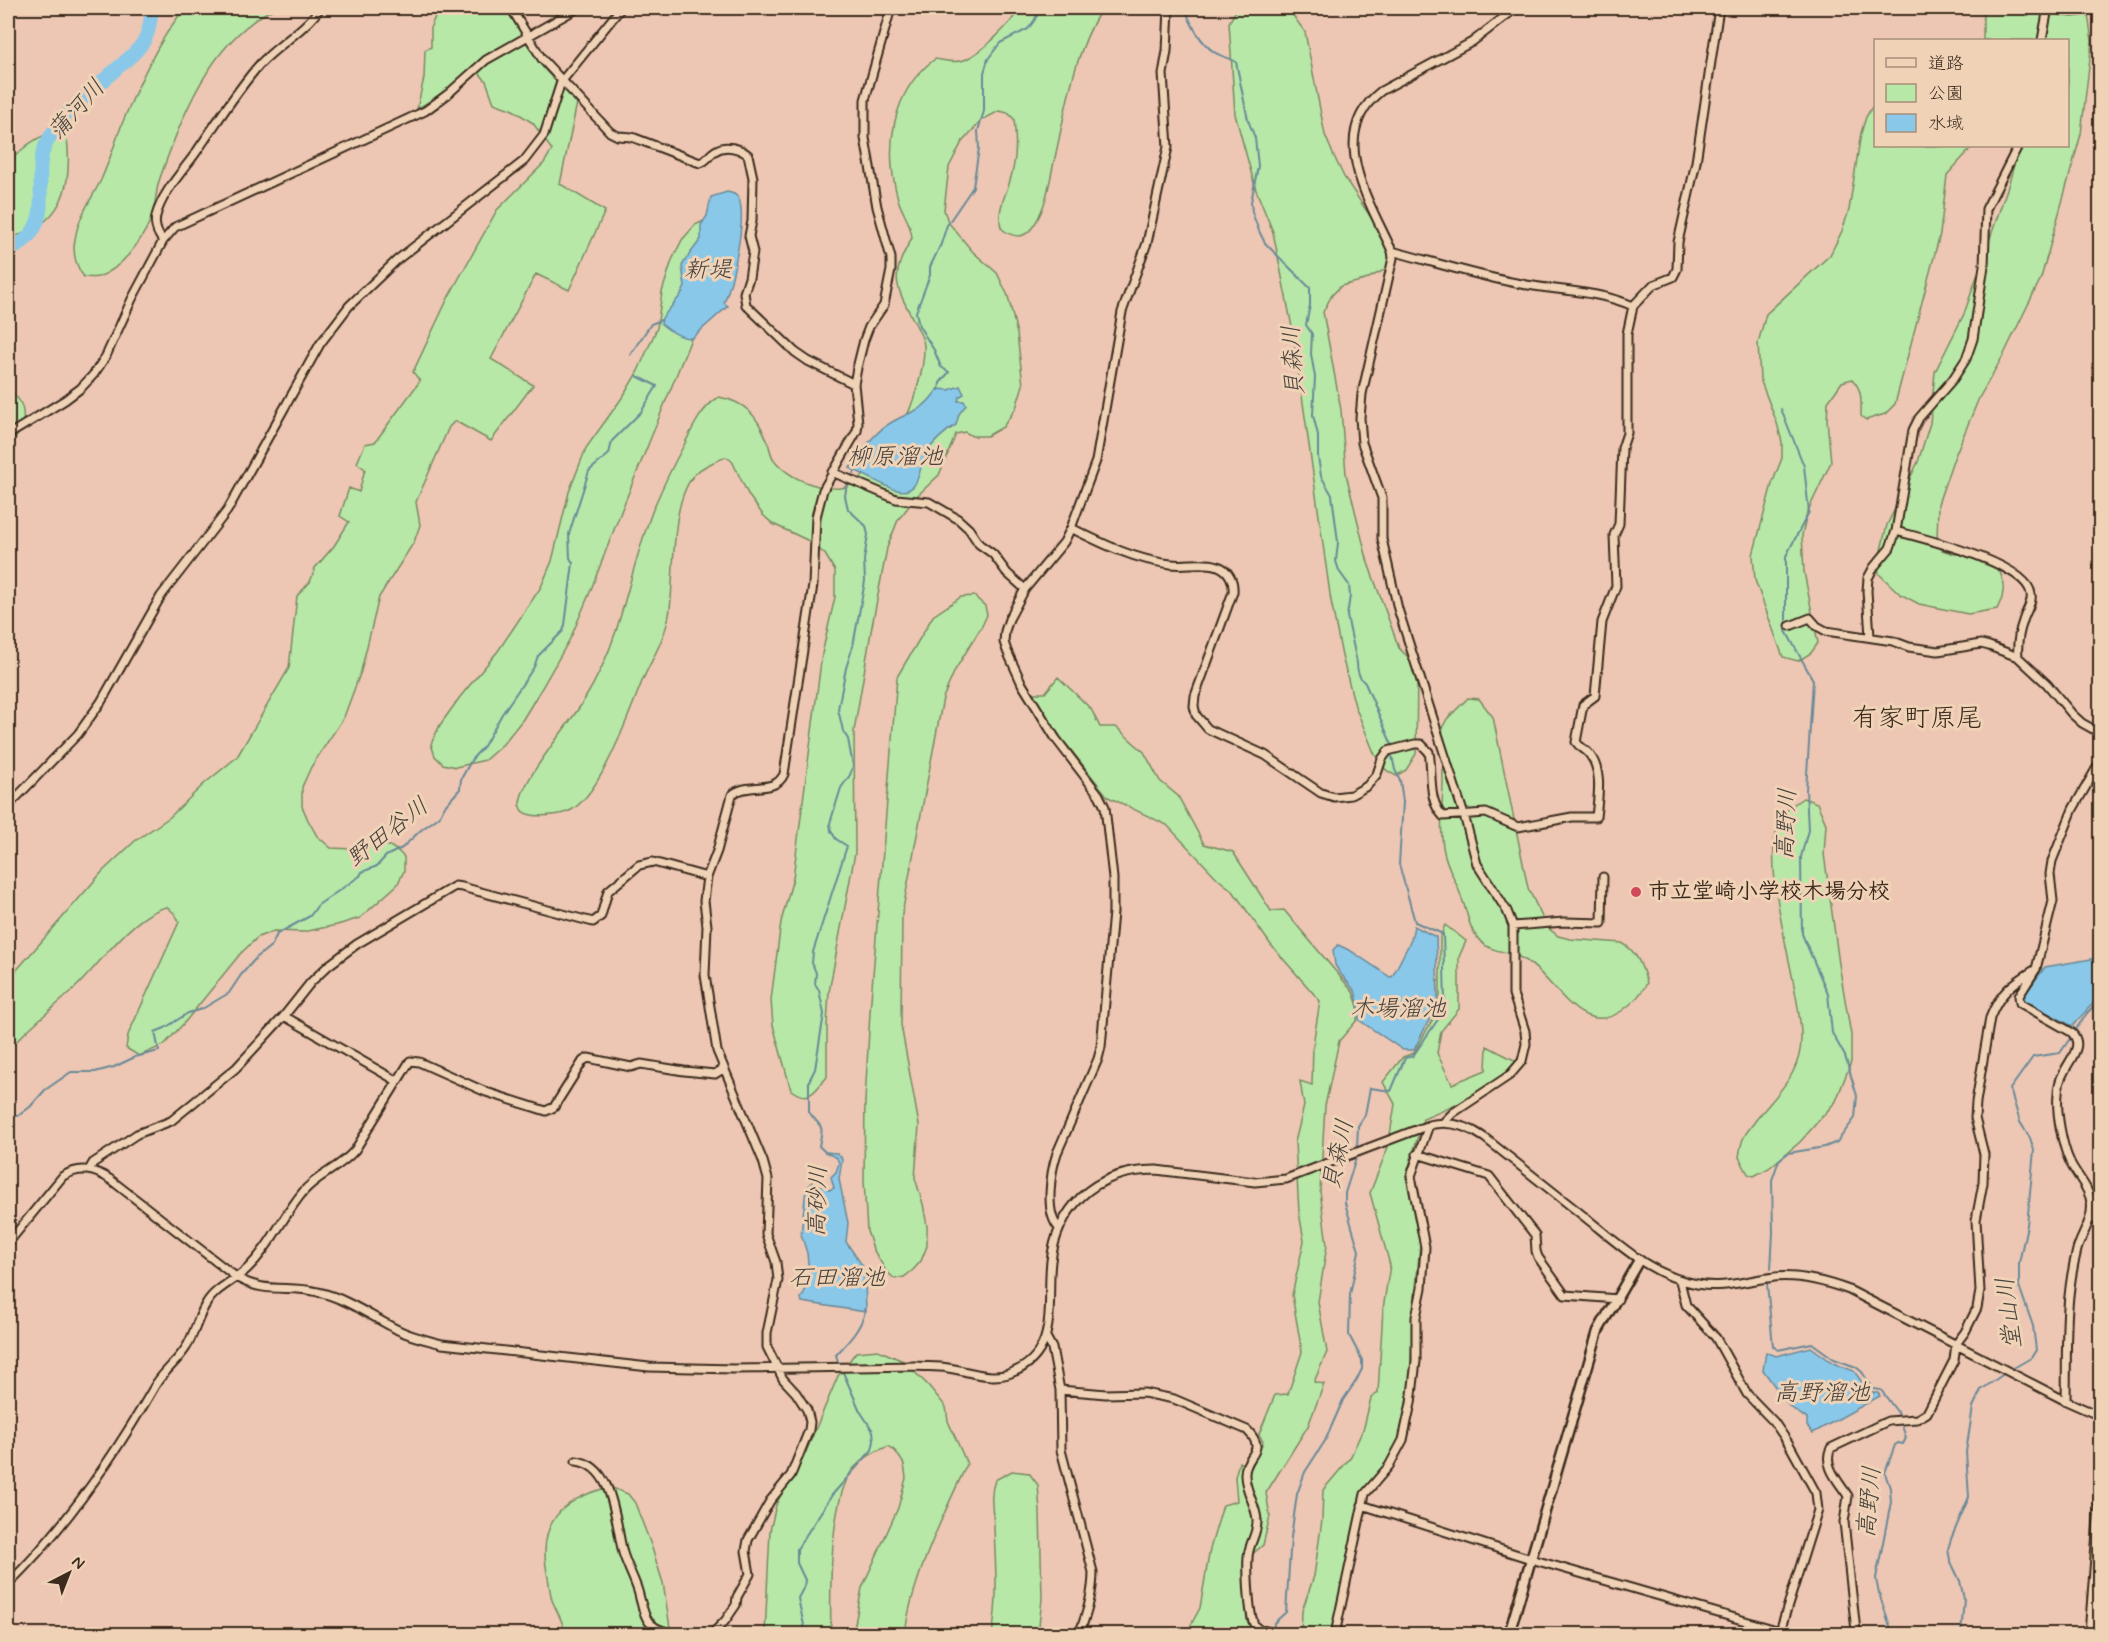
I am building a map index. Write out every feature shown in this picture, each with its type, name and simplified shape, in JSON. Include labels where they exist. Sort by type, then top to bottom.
[{"type":"street","points":[[163,241],[155,228],[156,216],[168,192],[250,76],[320,8]]},
{"type":"street","points":[[511,8],[527,37],[561,82],[602,126],[618,136],[632,137],[700,163],[705,162],[713,152],[722,148],[737,149],[748,154],[753,178],[752,221],[749,236],[753,252],[744,293],[746,305],[795,352],[854,384]]},
{"type":"street","points":[[8,435],[65,400],[94,374],[106,356],[132,298],[163,241],[176,227],[425,111],[486,60],[578,8]]},
{"type":"street","points":[[8,806],[78,734],[101,702],[161,596],[227,511],[320,344],[350,306],[396,260],[524,161],[544,135],[561,82],[621,8]]},
{"type":"street","points":[[712,1635],[735,1605],[750,1574],[746,1551],[748,1540],[770,1501],[791,1475],[810,1422],[803,1402],[783,1379],[767,1347],[767,1334],[778,1280],[776,1262],[766,1234],[768,1179],[763,1161],[717,1051],[705,975],[707,926],[704,901],[707,877],[717,851],[732,795],[740,789],[774,785],[781,780],[784,774],[816,564],[816,517],[823,490],[856,431],[858,423],[854,384],[864,340],[884,305],[891,258],[877,207],[867,149],[865,115],[868,85],[891,8]]},
{"type":"street","points":[[1059,1228],[1053,1219],[1050,1186],[1052,1169],[1101,1047],[1113,912],[1113,878],[1105,807],[1100,795],[1056,740],[1022,684],[1004,642],[1008,619],[1025,589],[1055,555],[1071,528],[1096,462],[1122,312],[1147,243],[1168,147],[1163,74],[1167,51],[1168,8]]},
{"type":"street","points":[[1444,1122],[1453,1113],[1510,1075],[1522,1061],[1525,1053],[1525,1031],[1513,994],[1513,926],[1507,911],[1477,864],[1464,815],[1398,609],[1382,539],[1382,498],[1362,443],[1360,418],[1362,394],[1392,265],[1392,251],[1354,163],[1354,141],[1365,107],[1381,91],[1472,42],[1516,8]]},
{"type":"street","points":[[1071,528],[1107,546],[1139,558],[1172,564],[1216,566],[1230,576],[1233,584],[1232,597],[1193,702],[1196,715],[1208,729],[1265,755],[1321,793],[1340,797],[1351,795],[1367,786],[1377,774],[1382,759],[1388,752],[1421,744],[1429,752],[1431,782],[1439,812],[1445,816],[1486,813],[1518,827],[1572,817],[1596,817],[1600,785],[1592,756],[1576,742],[1583,705],[1595,696],[1602,622],[1616,586],[1614,535],[1619,524],[1622,448],[1627,433],[1627,334],[1633,306],[1653,285],[1669,280],[1676,274],[1678,242],[1696,162],[1719,8]]},
{"type":"street","points":[[2042,39],[2050,8],[2073,12],[2091,8]]},
{"type":"street","points":[[1870,637],[1868,578],[1890,548],[1896,531],[1913,430],[1919,418],[1953,379],[1966,359],[1973,339],[1986,244],[1986,209],[2017,147]]},
{"type":"street","points":[[1392,251],[1516,283],[1602,296],[1633,306]]},
{"type":"street","points":[[832,472],[896,499],[929,501],[958,519],[969,529],[985,550],[993,554],[1007,573],[1025,589]]},
{"type":"street","points":[[1896,531],[1971,553],[2017,574],[2029,588],[2032,596],[2022,623],[2017,649],[2018,657]]},
{"type":"street","points":[[1790,626],[1810,618],[1826,631],[1893,641],[1909,647],[1938,651],[1981,644],[2018,657],[2047,684],[2072,714],[2082,723],[2100,733]]},
{"type":"street","points":[[2066,1401],[2068,1292],[2079,1241],[2090,1217],[2091,1202],[2088,1192],[2066,1153],[2058,1104],[2060,1083],[2077,1046],[2073,1035],[2020,1003],[2019,996],[2036,969],[2053,901],[2050,874],[2052,861],[2073,809],[2100,762]]},
{"type":"street","points":[[89,1170],[93,1163],[137,1134],[161,1126],[179,1115],[236,1068],[284,1016],[311,982],[329,965],[357,944],[455,886],[593,922],[601,916],[608,891],[639,865],[653,862],[707,877]]},
{"type":"street","points":[[1513,926],[1564,922],[1602,923],[1603,877]]},
{"type":"street","points":[[1855,1635],[1844,1522],[1848,1496],[1829,1466],[1827,1456],[1831,1448],[1888,1421],[1922,1418],[1927,1413],[1954,1360],[1956,1344],[1965,1332],[1979,1300],[1976,1220],[1983,1184],[1984,1154],[1975,1118],[1990,1018],[2012,983],[2036,969]]},
{"type":"street","points":[[284,1016],[397,1081]]},
{"type":"street","points":[[8,1584],[57,1531],[81,1498],[144,1408],[162,1376],[187,1346],[206,1303],[219,1288],[236,1278],[258,1256],[313,1180],[345,1162],[355,1150],[407,1064],[414,1060],[486,1092],[546,1111],[555,1107],[583,1061],[588,1058],[631,1067],[641,1064],[714,1074],[723,1069]]},
{"type":"street","points":[[8,1243],[63,1176],[70,1172],[89,1170],[100,1173],[111,1180],[246,1284],[262,1288],[320,1292],[339,1299],[415,1337],[442,1344],[649,1367],[734,1370],[916,1366],[1000,1376],[1028,1362],[1042,1346],[1046,1337],[1049,1311],[1050,1263],[1059,1228],[1066,1214],[1087,1191],[1111,1177],[1126,1172],[1156,1170],[1255,1182],[1286,1179],[1430,1125],[1444,1122],[1468,1127],[1485,1138],[1653,1269],[1680,1281],[1705,1285],[1725,1286],[1785,1276],[1818,1280],[1849,1290],[2066,1401],[2100,1416]]},
{"type":"street","points":[[1335,1635],[1365,1494],[1389,1466],[1403,1440],[1411,1403],[1416,1361],[1416,1317],[1422,1288],[1425,1247],[1411,1176],[1430,1125]]},
{"type":"street","points":[[1418,1154],[1490,1176],[1535,1235],[1538,1257],[1565,1295],[1618,1299]]},
{"type":"street","points":[[2090,1217],[2100,1222]]},
{"type":"street","points":[[1509,1635],[1598,1331],[1639,1260]]},
{"type":"street","points":[[1362,1505],[1531,1559],[1780,1633],[1818,1510],[1816,1493],[1789,1444],[1774,1422],[1748,1394],[1716,1338],[1686,1305],[1680,1281]]},
{"type":"street","points":[[1046,1337],[1052,1348],[1060,1390],[1061,1450],[1093,1572],[1093,1588],[1079,1635]]},
{"type":"street","points":[[1060,1390],[1106,1394],[1144,1393],[1174,1399],[1247,1430],[1254,1436],[1257,1443],[1256,1452],[1245,1471],[1246,1488],[1256,1513],[1257,1522],[1248,1560],[1251,1618],[1258,1629],[1275,1634]]},
{"type":"street","points":[[576,1461],[593,1466],[606,1484],[627,1564],[647,1619],[664,1631],[683,1635]]},
{"type":"street","points":[[2100,1493],[2088,1634],[2100,1633]]},
{"type":"green space","points":[[185,8],[275,8],[253,22],[233,39],[201,82],[177,131],[159,181],[152,216],[135,246],[122,262],[106,273],[96,277],[84,277],[74,252],[80,220],[101,180],[142,78],[157,49]]},
{"type":"green space","points":[[439,8],[505,8],[545,70],[577,103],[560,184],[605,211],[569,290],[536,274],[491,359],[533,385],[491,441],[455,421],[449,427],[416,502],[420,525],[414,542],[379,597],[361,671],[344,717],[311,767],[302,787],[302,806],[308,820],[317,836],[331,848],[353,849],[371,844],[390,846],[404,857],[404,871],[397,885],[360,918],[303,932],[274,931],[258,937],[240,954],[164,1045],[139,1056],[126,1048],[128,1035],[179,922],[175,914],[167,907],[155,911],[131,928],[78,985],[24,1033],[8,1051],[8,980],[103,871],[135,841],[170,817],[204,784],[237,757],[289,668],[297,596],[310,582],[315,568],[334,546],[349,522],[340,516],[349,488],[359,492],[365,469],[357,463],[365,444],[375,442],[420,381],[413,372],[448,298],[497,210],[544,163],[552,150],[533,123],[513,110],[494,103],[486,81],[474,67],[443,93],[417,109],[424,78],[425,50],[431,47],[431,26]]},
{"type":"green space","points":[[1019,8],[1102,8],[1077,63],[1046,196],[1041,213],[1032,228],[1025,234],[1017,236],[1001,228],[1001,207],[1013,170],[1016,141],[1014,119],[1008,113],[999,111],[982,120],[962,142],[949,167],[944,210],[948,222],[973,252],[997,273],[1008,296],[1017,334],[1023,385],[1016,408],[1003,427],[987,436],[972,436],[965,432],[956,434],[939,475],[917,496],[898,520],[887,548],[854,731],[855,853],[829,992],[827,1077],[812,1094],[803,1096],[791,1090],[773,1025],[771,1000],[781,922],[793,878],[822,654],[835,597],[835,571],[825,554],[807,540],[773,524],[763,515],[749,496],[732,461],[726,457],[697,472],[688,484],[681,500],[677,519],[667,623],[622,732],[602,773],[591,791],[579,804],[567,812],[547,816],[531,815],[521,809],[520,803],[529,780],[583,702],[602,667],[616,631],[638,553],[654,507],[698,418],[713,401],[719,397],[743,406],[759,423],[772,457],[779,466],[800,480],[823,487],[849,486],[884,455],[897,436],[917,388],[924,356],[923,341],[897,282],[900,263],[912,238],[910,227],[898,199],[892,161],[892,141],[900,104],[920,72],[935,59],[957,62],[971,57],[1003,29]]},
{"type":"green space","points":[[1242,8],[1281,8],[1292,14],[1305,32],[1325,135],[1333,154],[1344,177],[1370,216],[1398,249],[1395,260],[1388,268],[1365,280],[1341,286],[1332,295],[1323,312],[1341,410],[1346,474],[1368,563],[1399,648],[1411,660],[1417,674],[1416,754],[1406,770],[1396,776],[1386,770],[1375,755],[1355,706],[1342,656],[1331,601],[1293,332],[1273,232],[1256,190],[1235,114],[1229,23],[1235,12]]},
{"type":"green space","points":[[1983,8],[2087,8],[2092,41],[2081,134],[2041,278],[2004,354],[1979,398],[1938,504],[1937,543],[1942,550],[1955,554],[1973,555],[1990,562],[2000,572],[2004,584],[2002,598],[1997,609],[1968,614],[1919,604],[1900,594],[1879,574],[1878,563],[1887,525],[1918,462],[1930,423],[1935,372],[1964,314],[2009,183],[2019,147],[2069,147],[2069,39],[1983,39]]},
{"type":"green space","points":[[1874,104],[1874,147],[1972,147],[1947,175],[1940,234],[1895,404],[1885,414],[1866,420],[1861,416],[1860,392],[1852,379],[1842,382],[1828,402],[1827,420],[1831,462],[1807,513],[1802,535],[1804,572],[1818,643],[1811,653],[1798,661],[1783,657],[1755,580],[1753,555],[1772,484],[1782,458],[1782,442],[1777,423],[1760,379],[1758,343],[1766,314],[1830,255],[1842,231],[1849,210],[1861,133],[1866,117]]},
{"type":"green space","points":[[57,132],[67,138],[68,156],[68,173],[60,202],[41,224],[8,238],[8,163],[36,139]]},
{"type":"green space","points":[[710,218],[697,324],[571,637],[523,719],[503,744],[485,760],[456,767],[443,764],[435,756],[431,744],[440,725],[498,651],[541,587],[552,561],[569,492],[586,448],[624,395],[638,371],[657,328],[662,292],[672,260],[682,240],[695,225]]},
{"type":"green space","points":[[8,390],[20,402],[23,417],[19,432],[8,445]]},
{"type":"green space","points":[[974,596],[985,606],[987,615],[955,670],[943,698],[902,914],[901,1025],[919,1125],[915,1178],[927,1226],[927,1246],[921,1261],[913,1270],[904,1277],[895,1279],[886,1271],[873,1249],[867,1231],[864,1180],[865,1101],[870,1012],[897,677],[933,616],[961,597]]},
{"type":"green space","points":[[1058,677],[1091,709],[1100,727],[1116,727],[1144,752],[1160,781],[1178,796],[1204,844],[1233,852],[1271,911],[1284,910],[1353,992],[1358,1006],[1357,1020],[1339,1041],[1325,1106],[1320,1191],[1327,1245],[1318,1302],[1327,1352],[1314,1382],[1324,1384],[1308,1426],[1266,1493],[1270,1516],[1263,1545],[1243,1562],[1247,1620],[1252,1632],[1250,1634],[1186,1634],[1200,1608],[1210,1549],[1223,1505],[1237,1501],[1235,1477],[1239,1462],[1251,1468],[1263,1442],[1259,1434],[1275,1395],[1288,1394],[1302,1352],[1292,1295],[1304,1241],[1299,1212],[1295,1142],[1304,1106],[1300,1081],[1312,1085],[1313,1045],[1320,1001],[1271,945],[1233,891],[1218,879],[1167,825],[1108,797],[1056,731],[1032,693],[1045,693]]},
{"type":"green space","points":[[1468,698],[1479,699],[1493,717],[1528,888],[1547,927],[1558,936],[1570,939],[1622,943],[1636,955],[1647,983],[1637,998],[1623,1010],[1608,1017],[1594,1018],[1581,1013],[1525,960],[1483,944],[1472,929],[1446,858],[1441,825],[1443,780],[1441,730],[1447,719]]},
{"type":"green space","points":[[1803,798],[1817,803],[1826,824],[1824,854],[1851,1035],[1851,1062],[1836,1101],[1800,1142],[1769,1168],[1754,1176],[1748,1174],[1739,1157],[1743,1139],[1788,1081],[1801,1047],[1799,1010],[1776,894],[1774,866],[1775,840],[1780,820],[1787,810]]},
{"type":"green space","points":[[1445,925],[1466,941],[1459,957],[1459,1009],[1441,1031],[1437,1053],[1452,1084],[1486,1070],[1487,1046],[1516,1061],[1485,1088],[1423,1119],[1406,1176],[1420,1245],[1413,1317],[1410,1385],[1399,1439],[1387,1463],[1361,1492],[1332,1634],[1301,1634],[1302,1611],[1314,1576],[1322,1520],[1323,1490],[1350,1458],[1364,1427],[1371,1398],[1378,1393],[1383,1309],[1390,1265],[1370,1193],[1388,1147],[1395,1104],[1383,1082],[1403,1057],[1414,1053],[1440,1006],[1440,938]]},
{"type":"green space","points":[[878,1350],[903,1361],[928,1385],[946,1407],[948,1421],[967,1464],[921,1570],[908,1613],[905,1634],[853,1634],[862,1588],[898,1508],[906,1478],[904,1464],[889,1446],[870,1455],[854,1468],[846,1482],[840,1501],[833,1548],[831,1634],[765,1634],[770,1531],[776,1505],[787,1482],[803,1459],[838,1376],[856,1352]]},
{"type":"green space","points":[[1012,1471],[1029,1473],[1038,1485],[1042,1599],[1038,1634],[992,1634],[996,1580],[992,1492],[995,1480]]},
{"type":"green space","points":[[610,1487],[628,1494],[635,1503],[663,1583],[671,1634],[566,1634],[552,1600],[545,1558],[549,1528],[565,1507],[592,1492]]},
{"type":"water","name":"新堤","points":[[727,192],[736,195],[741,209],[740,236],[724,303],[728,306],[692,338],[684,337],[661,324],[662,318],[685,287],[682,266],[701,239],[701,225],[707,216],[711,197]]},
{"type":"water","name":"柳原溜池","points":[[960,386],[964,394],[959,397],[958,401],[964,401],[966,405],[959,414],[956,425],[929,450],[923,460],[918,479],[911,489],[897,490],[850,468],[869,442],[886,426],[922,407],[938,389],[949,390]]},
{"type":"water","name":"木場溜池","points":[[1414,926],[1436,937],[1438,997],[1437,1004],[1414,1050],[1403,1050],[1359,1020],[1359,1006],[1355,991],[1335,965],[1333,950],[1338,945],[1392,977],[1411,940]]},
{"type":"water","points":[[2097,958],[2100,960],[2100,996],[2072,1026],[2024,1000],[2023,997],[2045,967]]},
{"type":"water","name":"石田溜池","points":[[825,1152],[836,1153],[842,1160],[839,1179],[848,1223],[846,1242],[862,1265],[865,1277],[866,1312],[802,1302],[801,1298],[809,1274],[807,1253],[801,1234],[806,1189],[813,1182],[813,1187],[826,1186],[829,1190],[834,1188],[831,1177],[836,1172],[839,1163],[837,1158]]},
{"type":"water","name":"高野溜池","points":[[1811,1347],[1833,1363],[1854,1371],[1870,1393],[1878,1393],[1880,1396],[1813,1433],[1807,1426],[1807,1419],[1789,1406],[1763,1370],[1766,1352],[1776,1356]]},
{"type":"waterway","name":"蒲河川","points":[[8,249],[21,244],[35,227],[41,204],[40,166],[47,142],[60,122],[77,104],[139,48],[148,32],[152,8]]},
{"type":"waterway","points":[[939,390],[940,383],[949,372],[941,367],[934,350],[919,326],[916,312],[930,275],[930,267],[947,225],[973,187],[979,148],[978,131],[984,111],[984,73],[988,59],[1000,43],[1028,29],[1041,8]]},
{"type":"waterway","name":"貝森川","points":[[1185,8],[1204,43],[1214,52],[1236,62],[1248,120],[1255,138],[1258,166],[1251,202],[1252,212],[1265,243],[1310,288],[1310,305],[1306,325],[1312,334],[1311,354],[1315,377],[1313,415],[1318,435],[1321,476],[1332,495],[1338,542],[1336,561],[1339,571],[1349,585],[1347,616],[1358,672],[1392,745]]},
{"type":"waterway","name":"野田谷川","points":[[630,355],[651,324],[661,320]]},
{"type":"waterway","name":"野田谷川","points":[[8,1116],[18,1116],[30,1107],[45,1090],[71,1072],[95,1072],[159,1051],[155,1032],[229,993],[256,958],[272,945],[277,934],[310,916],[318,905],[360,876],[362,872],[377,866],[386,856],[402,848],[439,817],[444,807],[460,789],[461,779],[472,759],[484,746],[502,714],[534,667],[538,656],[563,631],[573,563],[570,558],[569,534],[589,471],[609,454],[612,441],[641,412],[657,386],[637,376]]},
{"type":"waterway","name":"高野川","points":[[1771,1269],[1772,1180],[1779,1160],[1788,1153],[1825,1147],[1837,1142],[1855,1118],[1857,1096],[1845,1056],[1832,1033],[1828,994],[1802,934],[1801,857],[1808,830],[1806,790],[1813,680],[1786,631],[1786,556],[1809,512],[1804,466],[1781,409]]},
{"type":"waterway","points":[[825,1152],[819,1146],[821,1127],[809,1112],[809,1081],[815,1069],[824,1014],[819,990],[815,984],[816,973],[812,963],[813,952],[847,846],[836,839],[831,831],[830,823],[841,788],[853,766],[848,739],[843,731],[838,709],[865,581],[864,560],[868,535],[866,526],[848,509],[845,496],[847,483],[857,469]]},
{"type":"waterway","name":"貝森川","points":[[1357,1149],[1358,1126],[1365,1115],[1370,1088],[1391,1091],[1405,1058],[1413,1056],[1441,1015],[1445,1002],[1443,934],[1415,922],[1399,864],[1403,802],[1400,780],[1392,756]]},
{"type":"waterway","name":"堂山川","points":[[2074,1032],[2087,1013],[2100,1000]]},
{"type":"waterway","name":"堂山川","points":[[2010,1370],[2031,1358],[2036,1350],[2033,1326],[2019,1286],[2019,1263],[2027,1225],[2034,1150],[2020,1122],[2010,1089],[2033,1057],[2060,1053],[2071,1037]]},
{"type":"waterway","name":"貝森川","points":[[1273,1631],[1274,1623],[1286,1612],[1291,1537],[1297,1494],[1305,1472],[1325,1441],[1343,1400],[1362,1369],[1362,1360],[1349,1335],[1350,1295],[1359,1251],[1345,1203],[1345,1193],[1357,1155]]},
{"type":"waterway","name":"高野川","points":[[1767,1284],[1773,1346],[1778,1350],[1812,1343],[1834,1359],[1856,1367],[1873,1389],[1881,1390],[1898,1413],[1906,1438],[1903,1444],[1895,1445],[1885,1473],[1890,1488],[1891,1502],[1876,1578],[1892,1634]]},
{"type":"waterway","name":"高砂川","points":[[839,1365],[836,1355],[857,1330],[863,1318],[864,1309]]},
{"type":"waterway","name":"高砂川","points":[[806,1634],[798,1598],[805,1580],[797,1563],[797,1549],[832,1495],[872,1450],[874,1441],[873,1431],[860,1411],[842,1370]]},
{"type":"waterway","name":"堂山川","points":[[1961,1634],[1964,1599],[1948,1549],[1969,1497],[1966,1452],[1973,1407],[1981,1390],[2005,1373]]},
{"type":"place","name":"市立堂崎小学校木場分校","points":[[1636,892]]},
{"type":"district","name":"有家町原尾","points":[[1917,719]]}]
